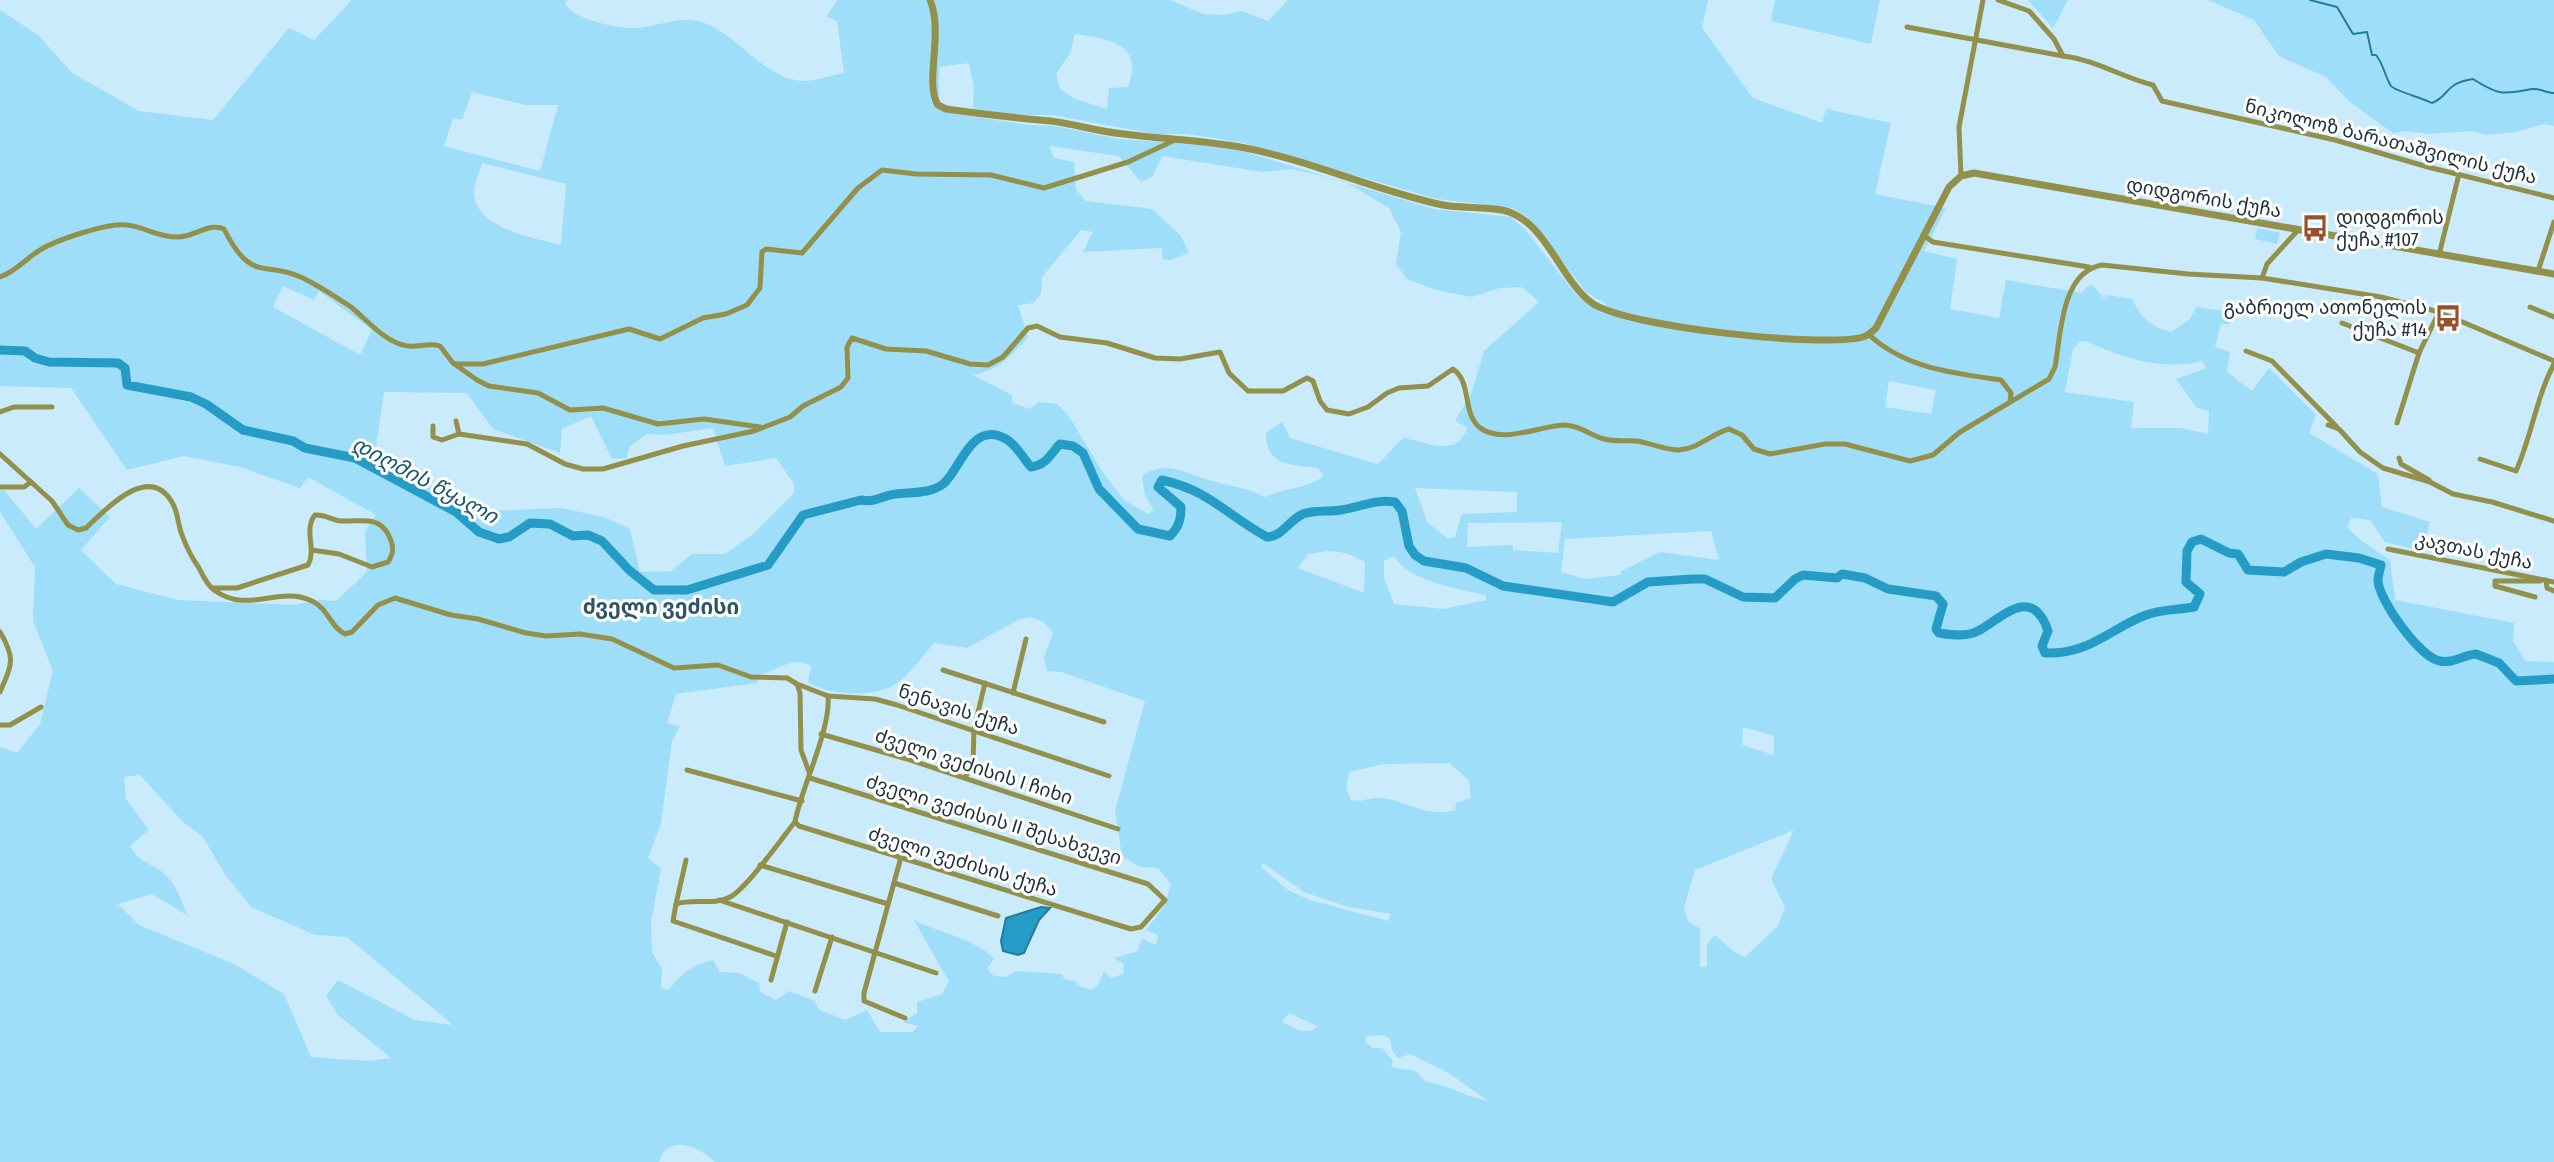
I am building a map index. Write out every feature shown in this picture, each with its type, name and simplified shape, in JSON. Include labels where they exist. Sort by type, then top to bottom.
[{"type":"street","points":[[930,0],[938,28],[933,92],[938,106],[1020,120],[1052,121],[1119,134],[1244,147],[1437,204],[1511,213],[1534,231],[1583,295],[1607,311],[1728,335],[1810,338],[1860,338],[1869,335],[1876,328],[1948,187],[1961,176],[1959,127],[1983,0]]},
{"type":"street","points":[[1998,0],[2029,11],[2054,39],[2063,56]]},
{"type":"street","name":"ნიკოლოზ ბარათაშვილის ქუჩა","points":[[1907,27],[2093,61],[2131,80],[2152,85],[2162,101],[2335,140],[2554,198]]},
{"type":"street","points":[[453,363],[483,364],[629,329],[660,339],[703,318],[726,314],[747,305],[760,288],[762,252],[766,249],[802,253],[858,188],[882,170],[916,174],[991,175],[1044,188],[1128,162],[1178,139]]},
{"type":"street","name":"დიდგორის ქუჩა","points":[[1961,176],[1987,173],[2554,274]]},
{"type":"street","points":[[2439,255],[2459,174]]},
{"type":"street","points":[[2538,271],[2554,222]]},
{"type":"street","points":[[0,276],[16,270],[48,245],[114,225],[127,224],[161,235],[179,237],[218,226],[224,229],[237,255],[250,266],[293,273],[348,305],[391,340],[404,346],[440,346],[453,363],[489,386],[538,393],[570,410],[603,408],[657,424],[704,419],[760,427]]},
{"type":"street","points":[[2262,278],[2267,264],[2299,229]]},
{"type":"street","points":[[1923,235],[1933,242],[2089,267],[2102,265],[2262,278],[2381,297],[2439,312],[2554,362],[2538,397],[2527,444],[2516,471],[2480,459]]},
{"type":"street","points":[[433,426],[433,437],[442,440],[459,434],[527,444],[565,464],[583,469],[603,469],[790,417],[803,406],[841,387],[848,378],[847,347],[852,338],[886,349],[926,351],[970,364],[988,365],[1003,357],[1028,328],[1037,326],[1060,337],[1107,343],[1154,358],[1181,359],[1220,352],[1229,373],[1248,391],[1283,391],[1307,378],[1313,381],[1320,401],[1327,410],[1336,412],[1359,411],[1399,388],[1427,386],[1453,369],[1459,373],[1464,385],[1471,416],[1480,428],[1492,432],[1509,433],[1565,425],[1605,439],[1636,441],[1678,450],[1729,429],[1742,435],[1754,449],[1770,454],[1825,444],[1845,444],[1910,461],[1933,455],[1960,432],[2049,379],[2055,367],[2070,295],[2076,280],[2089,267]]},
{"type":"street","points":[[2530,307],[2554,317]]},
{"type":"street","points":[[2397,422],[2419,353],[2439,312]]},
{"type":"street","points":[[2343,323],[2419,353]]},
{"type":"street","points":[[1869,335],[1899,356],[1924,368],[2001,380],[2011,393],[2010,402]]},
{"type":"street","points":[[2245,351],[2272,361],[2360,452],[2382,468],[2430,482]]},
{"type":"street","points":[[0,412],[14,407],[52,407]]},
{"type":"street","points":[[456,421],[459,434]]},
{"type":"street","points":[[2328,425],[2349,438]]},
{"type":"street","points":[[0,454],[52,501],[68,525],[78,530],[86,528],[128,492],[143,487],[164,493],[173,504],[182,537],[211,589],[226,598],[248,603],[281,596],[312,601],[329,614],[338,631],[345,634],[352,632],[386,599],[395,598],[526,633],[546,636],[580,634],[612,639],[674,668],[718,665],[751,677],[787,678],[797,684],[802,706],[801,750],[809,775]]},
{"type":"street","points":[[2399,458],[2401,464],[2453,495],[2493,502],[2554,521]]},
{"type":"street","points":[[0,487],[24,487],[31,482]]},
{"type":"street","points":[[211,589],[237,588],[308,565],[312,550],[311,520],[315,515],[324,514],[337,521],[377,521],[385,527],[392,543],[393,554],[388,562],[372,567],[339,554],[312,550]]},
{"type":"street","name":"კავთას ქუჩა","points":[[2388,549],[2554,582]]},
{"type":"street","points":[[2535,597],[2495,586],[2495,581],[2535,583],[2543,580],[2547,588],[2554,592]]},
{"type":"street","points":[[0,632],[12,652],[12,660],[0,692]]},
{"type":"street","points":[[1013,693],[1026,639]]},
{"type":"street","points":[[943,670],[1104,722]]},
{"type":"street","points":[[965,778],[973,762],[974,729],[985,683]]},
{"type":"street","name":"ნენავის ქუჩა","points":[[797,684],[828,696],[875,699],[974,729],[1109,776]]},
{"type":"street","points":[[676,904],[731,897],[795,822],[821,734],[828,696]]},
{"type":"street","points":[[0,725],[10,725],[41,708]]},
{"type":"street","name":"ძველი ვეძისის I ჩიხი","points":[[821,734],[1118,829]]},
{"type":"street","points":[[687,769],[802,802]]},
{"type":"street","name":"ძველი ვეძისის II შესახვევი","points":[[809,775],[1148,884],[1164,900]]},
{"type":"street","name":"ძველი ვეძისის ქუჩა","points":[[795,822],[807,830],[1131,929],[1141,927],[1164,900]]},
{"type":"street","points":[[901,857],[864,1001],[905,1017]]},
{"type":"street","points":[[686,860],[673,921],[776,956]]},
{"type":"street","points":[[760,865],[888,904]]},
{"type":"street","points":[[894,883],[998,916]]},
{"type":"street","points":[[719,900],[936,973]]},
{"type":"street","points":[[771,980],[787,922]]},
{"type":"street","points":[[815,991],[832,937]]},
{"type":"shaded area","points":[[352,0],[568,0],[565,3],[569,9],[586,19],[620,27],[638,28],[686,20],[701,22],[727,35],[775,72],[788,78],[807,81],[844,73],[837,21],[826,16],[838,0],[1170,0],[1203,14],[1224,15],[1242,11],[1268,21],[1288,0],[1708,0],[1702,28],[1753,98],[1822,123],[1826,109],[1891,123],[1875,194],[1946,208],[1924,251],[1957,259],[1950,309],[1999,318],[2006,280],[2081,293],[2091,284],[2104,298],[2108,295],[2132,299],[2147,321],[2171,332],[2190,319],[2196,307],[2230,312],[2229,324],[2221,324],[2215,347],[2230,352],[2227,372],[2252,391],[2269,368],[2316,415],[2309,433],[2378,474],[2382,507],[2430,522],[2422,551],[2385,542],[2370,520],[2351,518],[2347,527],[2390,560],[2395,600],[2514,623],[2513,641],[2525,661],[2554,662],[2554,1162],[715,1162],[693,1147],[677,1145],[669,1147],[659,1162],[0,1162],[0,747],[17,753],[40,724],[53,671],[33,621],[35,567],[0,512],[0,491],[4,490],[36,529],[79,488],[110,517],[81,550],[116,584],[178,600],[294,605],[320,600],[336,601],[367,572],[365,531],[376,515],[308,477],[300,488],[240,467],[184,456],[127,470],[71,388],[0,386],[0,10],[38,35],[72,73],[139,111],[213,120],[289,28],[314,40]],"holes":[[[1075,34],[1111,41],[1127,52],[1132,61],[1128,87],[1109,88],[1107,109],[1075,99],[1060,89],[1056,74],[1070,53]],[[969,63],[974,87],[973,109],[1022,115],[1052,115],[1155,134],[1187,134],[1244,143],[1437,199],[1513,208],[1527,217],[1586,292],[1606,304],[1603,314],[1576,295],[1528,233],[1511,217],[1434,209],[1347,183],[1389,208],[1401,232],[1396,264],[1407,279],[1436,290],[1472,297],[1500,288],[1522,287],[1539,302],[1484,351],[1471,394],[1455,421],[1467,427],[1463,437],[1450,446],[1404,438],[1377,464],[1290,438],[1282,422],[1266,433],[1270,452],[1290,465],[1318,468],[1324,476],[1310,484],[1265,497],[1179,470],[1160,468],[1142,476],[1145,495],[1154,510],[1148,514],[1124,500],[1102,471],[1068,415],[1057,404],[1038,402],[1030,409],[1012,403],[1012,395],[973,375],[998,366],[1028,338],[1018,305],[1034,303],[1041,293],[1042,277],[1081,230],[1093,232],[1083,252],[1162,248],[1163,259],[1170,260],[1189,253],[1181,236],[1152,209],[1086,201],[1076,190],[1074,162],[1054,158],[1049,146],[1119,156],[1141,182],[1153,176],[1162,156],[1262,172],[1292,169],[1333,178],[1242,151],[1197,144],[1119,139],[1054,126],[1028,125],[950,113],[939,100],[939,67]],[[472,92],[525,105],[558,105],[540,171],[444,146],[453,118],[462,120]],[[482,163],[566,184],[561,245],[523,235],[496,224],[478,207],[474,195]],[[283,286],[314,300],[319,291],[372,330],[360,355],[273,307]],[[2086,341],[2113,353],[2157,364],[2202,361],[2206,368],[2176,379],[2197,408],[2209,411],[2208,434],[2181,428],[2131,428],[2134,402],[2065,392],[2073,349],[2080,342]],[[1889,381],[1936,390],[1931,414],[1885,407]],[[384,392],[467,393],[493,429],[560,453],[562,429],[591,416],[612,459],[627,458],[629,447],[647,434],[666,435],[713,428],[725,466],[776,458],[794,484],[794,493],[752,535],[725,554],[692,554],[671,571],[640,572],[630,529],[604,517],[561,508],[490,511],[468,506],[375,454]],[[1415,488],[1517,492],[1517,512],[1462,514],[1455,537],[1448,539],[1427,522]],[[1562,522],[1558,553],[1513,550],[1513,545],[1467,547],[1468,523]],[[1711,531],[1719,560],[1660,552],[1621,571],[1620,575],[1585,579],[1561,572],[1565,539]],[[1328,551],[1346,553],[1365,562],[1364,593],[1298,568],[1308,554]],[[1394,556],[1410,572],[1422,578],[1486,595],[1486,600],[1443,609],[1394,604],[1384,578],[1384,561]],[[1030,617],[1044,622],[1053,633],[1044,657],[1047,671],[1061,672],[1145,701],[1115,811],[1122,856],[1140,867],[1158,868],[1171,884],[1165,905],[1146,930],[1158,935],[1156,945],[1142,938],[1138,951],[1114,958],[1124,964],[1123,974],[1111,978],[1104,971],[1098,985],[1091,990],[1077,985],[1076,981],[1064,979],[1062,974],[1016,971],[1006,977],[994,976],[987,969],[994,959],[986,952],[967,941],[914,920],[949,981],[942,994],[917,1002],[917,1013],[903,1022],[918,1026],[913,1032],[880,1032],[867,1010],[845,1020],[818,1009],[815,1001],[789,991],[776,1000],[760,992],[759,983],[739,973],[720,972],[713,960],[688,970],[669,990],[661,988],[662,969],[652,952],[651,922],[661,869],[648,858],[661,823],[672,741],[680,726],[667,723],[676,694],[757,683],[758,675],[797,662],[811,666],[808,682],[817,687],[841,693],[867,693],[891,687],[913,668],[934,643],[967,648],[1020,619]],[[1743,727],[1774,736],[1774,755],[1742,745]],[[1449,763],[1469,780],[1471,798],[1456,803],[1455,810],[1435,812],[1388,799],[1351,800],[1346,788],[1349,772],[1384,764]],[[140,775],[183,822],[203,837],[224,873],[251,907],[315,935],[347,937],[453,1025],[415,1020],[338,980],[326,996],[338,1015],[391,1058],[367,1061],[311,1057],[284,994],[234,964],[139,925],[118,904],[152,894],[187,915],[170,880],[141,859],[130,846],[149,830],[126,799],[124,777]],[[1794,830],[1771,879],[1785,907],[1778,926],[1745,957],[1733,951],[1715,935],[1707,944],[1707,967],[1700,967],[1700,929],[1688,921],[1684,907],[1695,870]],[[1263,863],[1304,892],[1345,906],[1391,914],[1388,921],[1310,900],[1288,890],[1261,867]],[[1289,1013],[1318,1026],[1312,1031],[1298,1030],[1282,1022]],[[1382,1035],[1390,1038],[1392,1050],[1398,1058],[1410,1054],[1447,1072],[1488,1101],[1426,1082],[1416,1071],[1391,1067],[1393,1061],[1382,1048],[1372,1048],[1365,1041],[1367,1036]]]},
{"type":"shaded area","points":[[1775,0],[1880,0],[1871,44],[1771,21]]},
{"type":"shaded area","points":[[2028,0],[2068,0],[2053,28]]},
{"type":"shaded area","points":[[2208,0],[2554,0],[2554,126],[2543,124],[2517,132],[2488,135],[2471,131],[2393,133],[2350,102],[2326,77],[2279,56],[2254,20]]},
{"type":"shaded area","points":[[2257,228],[2280,233],[2277,244],[2255,239]]},
{"type":"shaded area","points":[[1041,907],[1050,908],[1039,920],[1024,953],[1018,955],[1003,951],[1001,941],[1006,918]]},
{"type":"waterway","points":[[2310,0],[2337,7],[2353,34],[2367,32],[2372,55],[2379,59],[2391,86],[2403,92],[2432,103],[2457,84],[2473,79],[2501,92],[2535,89],[2554,93]]},
{"type":"waterway","name":"დიღმის წყალი","points":[[0,350],[25,351],[35,358],[49,362],[118,363],[125,368],[127,385],[191,397],[206,404],[243,430],[293,441],[305,448],[355,458],[456,512],[479,532],[499,539],[509,537],[530,523],[550,524],[573,536],[588,535],[602,541],[629,570],[654,590],[687,590],[768,565],[803,515],[861,500],[921,492],[938,487],[949,478],[975,441],[994,435],[1006,439],[1017,448],[1031,467],[1045,461],[1060,444],[1073,446],[1083,453],[1099,489],[1138,529],[1170,536],[1179,523],[1181,507],[1158,487],[1162,480],[1206,497],[1267,537],[1277,534],[1303,514],[1395,502],[1402,511],[1409,546],[1415,555],[1424,561],[1466,568],[1503,586],[1613,602],[1648,582],[1705,579],[1743,597],[1775,598],[1803,575],[1837,578],[1842,574],[1865,578],[1888,589],[1936,596],[1943,604],[1936,629],[1939,633],[1969,634],[2016,608],[2034,609],[2048,631],[2042,646],[2045,653],[2060,653],[2087,646],[2152,613],[2194,607],[2200,594],[2186,582],[2187,551],[2192,542],[2201,539],[2229,553],[2238,554],[2248,570],[2284,572],[2301,562],[2326,554],[2359,558],[2381,565],[2378,581],[2385,601],[2412,639],[2432,657],[2449,661],[2476,654],[2499,663],[2516,681],[2554,679]]},
{"type":"place","name":"დიდგორის ქუჩა #107","points":[[2315,228]]},
{"type":"place","name":"გაბრიელ ათონელის ქუჩა #14","points":[[2448,318]]},
{"type":"district","name":"ძველი ვეძისი","points":[[661,607]]}]
